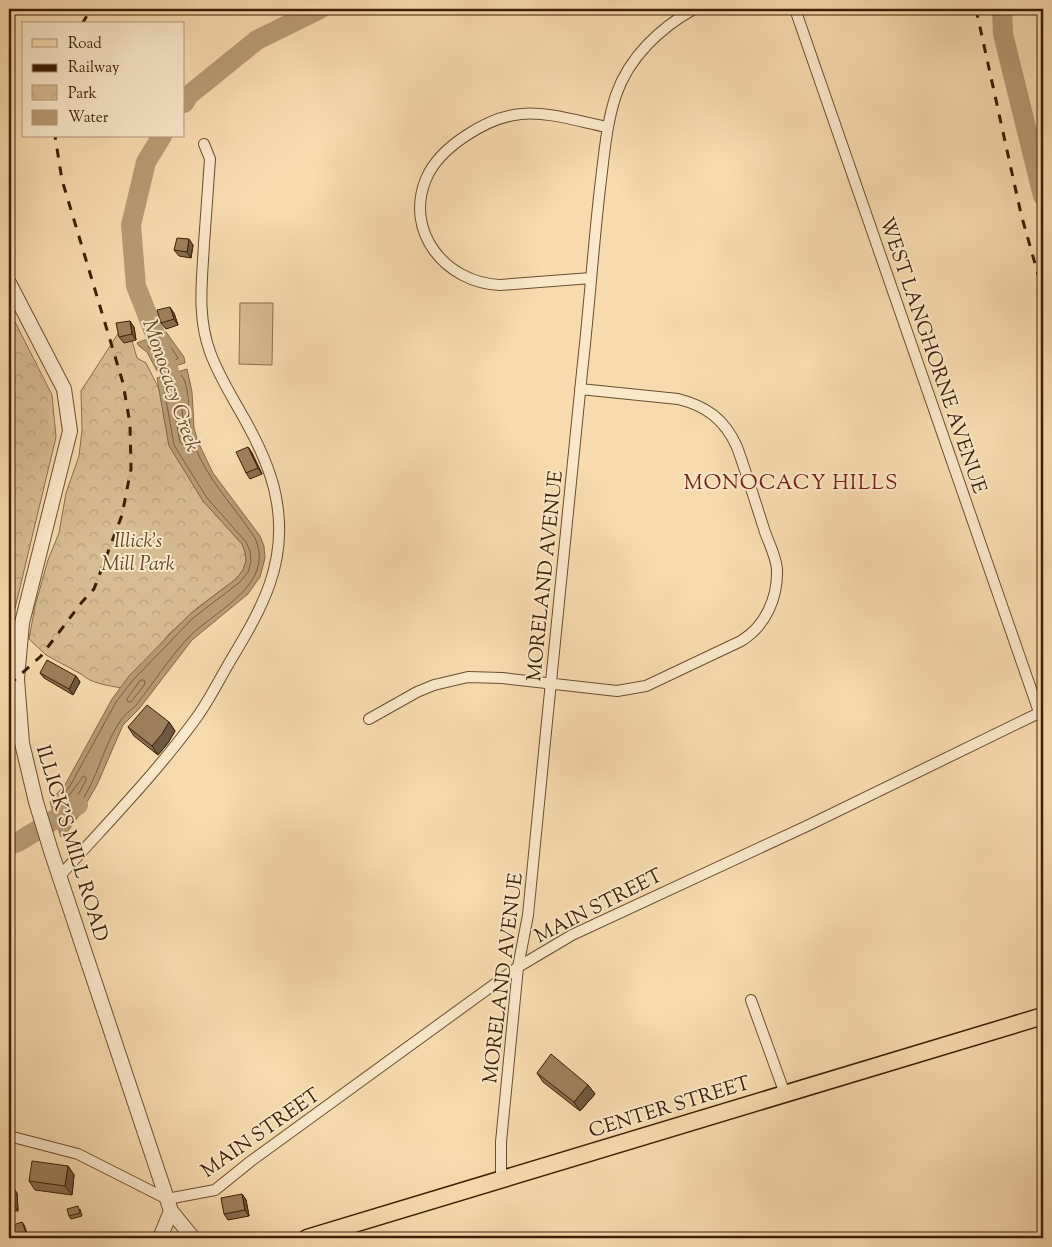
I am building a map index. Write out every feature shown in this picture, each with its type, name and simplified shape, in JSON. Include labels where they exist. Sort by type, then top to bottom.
[{"type":"main road","name":"CENTER STREET","points":[[307,1238],[1043,1016]]},
{"type":"street","name":"MORELAND AVENUE","points":[[501,1178],[501,1142],[518,967],[528,915],[590,278],[607,127],[616,94],[638,56],[666,27],[694,9]]},
{"type":"street","name":"WEST LANGHORNE AVENUE","points":[[796,9],[1041,712]]},
{"type":"street","points":[[590,278],[487,284],[468,278],[452,268],[434,251],[425,234],[421,205],[426,178],[439,159],[459,141],[492,121],[521,114],[535,114],[607,127]]},
{"type":"street","points":[[59,876],[145,783],[198,716],[256,615],[276,566],[280,536],[277,503],[273,486],[250,430],[218,374],[203,325],[202,286],[210,160],[204,144]]},
{"type":"street","name":"ILLICK'S MILL ROAD","points":[[9,283],[64,389],[70,431],[22,623],[17,679],[22,743],[36,802],[51,851],[169,1205],[192,1238]]},
{"type":"street","points":[[369,719],[417,692],[451,680],[468,677],[502,678],[617,691],[646,686],[716,654],[752,634],[764,620],[776,589],[776,566],[731,434],[717,417],[692,403],[678,399],[580,389]]},
{"type":"street","name":"MAIN STREET","points":[[169,1205],[215,1190],[251,1161],[518,967],[572,935],[809,824],[1041,712]]},
{"type":"street","points":[[751,1000],[785,1094]]},
{"type":"street","points":[[9,1136],[78,1154],[169,1205],[160,1238]]},
{"type":"green space","points":[[240,303],[273,303],[272,365],[239,364]]},
{"type":"green space","points":[[9,310],[52,395],[56,437],[11,625],[9,653]]},
{"type":"green space","name":"Illick's Mill Park","points":[[121,329],[124,342],[132,341],[137,358],[146,363],[159,389],[169,445],[203,501],[242,544],[246,561],[243,570],[236,579],[197,608],[169,634],[121,688],[90,680],[46,655],[29,639],[35,606],[48,560],[59,533],[66,493],[79,456],[82,430],[81,391]]},
{"type":"water","name":"Monocacy Creek","points":[[166,332],[184,357],[185,363],[157,371],[147,352],[137,343]]},
{"type":"water","name":"Monocacy Creek","points":[[187,369],[192,392],[194,428],[198,442],[213,473],[260,536],[264,546],[265,558],[260,577],[248,594],[192,640],[139,709],[123,725],[97,785],[80,814],[61,837],[50,802],[66,783],[112,699],[129,676],[190,614],[236,579],[243,570],[246,561],[242,544],[203,501],[169,446],[157,378]]},
{"type":"building","points":[[177,238],[189,239],[187,252],[174,250]]},
{"type":"building","points":[[170,307],[174,319],[161,323],[157,310]]},
{"type":"building","points":[[130,321],[132,334],[119,337],[116,323]]},
{"type":"building","points":[[248,447],[258,468],[246,473],[236,452]]},
{"type":"building","points":[[47,660],[76,676],[69,689],[40,673]]},
{"type":"building","points":[[147,705],[169,722],[152,746],[128,727]]},
{"type":"building","points":[[551,1054],[588,1085],[574,1102],[537,1073]]},
{"type":"building","points":[[32,1161],[68,1166],[65,1186],[29,1181]]},
{"type":"building","points":[[9,1187],[13,1187],[14,1205],[9,1205]]},
{"type":"building","points":[[242,1194],[245,1210],[224,1214],[221,1198]]},
{"type":"building","points":[[78,1206],[80,1213],[69,1216],[67,1209]]},
{"type":"building","points":[[22,1222],[26,1233],[13,1237],[10,1226]]},
{"type":"waterway","name":"Monocacy Creek","points":[[185,101],[189,95],[257,40],[320,9]]},
{"type":"waterway","name":"Monocacy Creek","points":[[1002,9],[1003,34],[1043,196]]},
{"type":"waterway","name":"Monocacy Creek","points":[[161,138],[146,162],[131,225],[136,286],[166,362],[178,400]]},
{"type":"waterway","name":"Monocacy Creek","points":[[9,845],[18,842],[78,805]]},
{"type":"railway","points":[[83,22],[91,9]]},
{"type":"railway","points":[[976,9],[1021,214],[1043,292]]},
{"type":"railway","points":[[9,685],[41,656],[94,589],[122,515],[131,469],[130,424],[123,383],[62,180],[55,138]]},
{"type":"district","name":"MONOCACY HILLS","points":[[791,482]]}]
